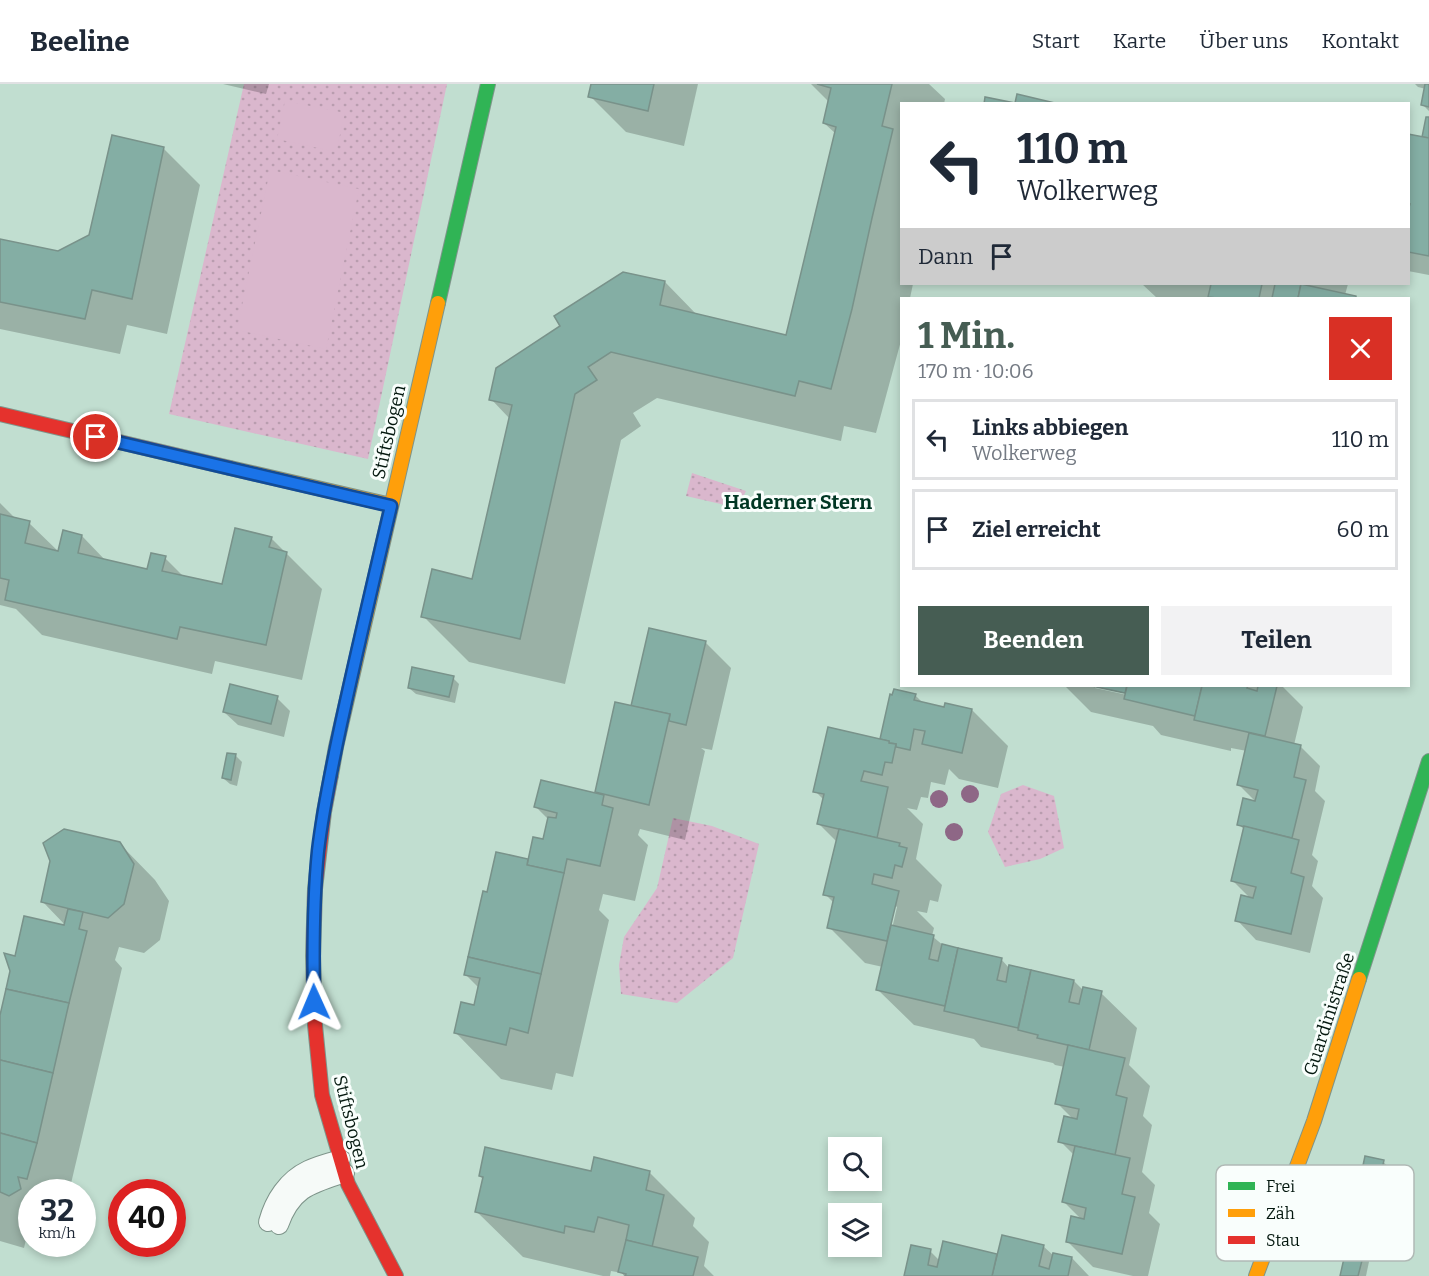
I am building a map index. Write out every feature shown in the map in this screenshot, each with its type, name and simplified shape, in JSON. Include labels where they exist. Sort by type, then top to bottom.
[{"type":"street","name":"Stiftsbogen","points":[[396,1276],[348,1184],[322,1095],[316,1035],[313,956],[316,879],[331,768],[488,84]]},
{"type":"street","points":[[0,414],[391,506]]},
{"type":"street","name":"Guardinistraße","points":[[1297,1165],[1316,1113],[1429,760]]},
{"type":"street","name":"Guardinistraße","points":[[1256,1276],[1262,1261]]},
{"type":"lane","points":[[273,1223],[290,1201],[303,1190],[343,1166]]},
{"type":"shaded area","points":[[244,84],[447,84],[368,459],[169,414]]},
{"type":"shaded area","points":[[285,101],[345,113],[336,152],[277,139]]},
{"type":"shaded area","points":[[270,170],[359,189],[326,349],[237,330]]},
{"type":"shaded area","points":[[692,473],[746,491],[738,508],[686,496]]},
{"type":"shaded area","points":[[1023,785],[1054,796],[1064,848],[1040,859],[1005,867],[988,832],[1001,794]]},
{"type":"shaded area","points":[[673,818],[712,826],[759,844],[733,958],[677,1003],[621,994],[619,965],[624,937],[657,888]]},
{"type":"building","points":[[591,84],[654,84],[648,111],[588,97]]},
{"type":"building","points":[[817,84],[892,84],[882,126],[893,129],[852,309],[831,389],[799,381],[795,396],[611,352],[588,367],[597,380],[575,394],[520,639],[421,617],[432,569],[472,579],[512,405],[489,400],[496,368],[560,326],[554,316],[623,272],[665,281],[660,305],[786,335],[836,127],[823,123],[831,88]]},
{"type":"building","points":[[1425,84],[1429,84],[1429,107],[1421,105]]},
{"type":"building","points":[[1017,94],[1051,102],[1015,102]]},
{"type":"building","points":[[985,97],[1010,102],[984,102]]},
{"type":"building","points":[[1426,117],[1429,117],[1429,138],[1422,137]]},
{"type":"building","points":[[1410,134],[1429,138],[1429,256],[1410,252]]},
{"type":"building","points":[[112,135],[164,147],[132,299],[92,290],[85,319],[0,302],[0,239],[58,251],[89,235]]},
{"type":"building","points":[[1211,285],[1262,285],[1259,297],[1208,297]]},
{"type":"building","points":[[1275,285],[1301,285],[1298,297],[1272,297]]},
{"type":"building","points":[[1301,285],[1356,296],[1356,297],[1298,297]]},
{"type":"building","points":[[0,514],[30,521],[25,543],[58,551],[63,530],[82,535],[78,553],[147,569],[151,553],[166,556],[162,571],[222,584],[235,528],[272,537],[269,547],[287,552],[266,645],[180,627],[177,639],[5,600],[9,580],[0,578]]},
{"type":"building","points":[[649,628],[706,641],[686,725],[669,721],[670,714],[631,706]]},
{"type":"building","points":[[412,667],[454,676],[449,697],[408,688]]},
{"type":"building","points":[[230,684],[278,696],[271,724],[223,712]]},
{"type":"building","points":[[1097,687],[1127,687],[1125,693]]},
{"type":"building","points":[[1127,687],[1202,687],[1195,716],[1124,699]]},
{"type":"building","points":[[1202,687],[1248,687],[1257,691],[1258,687],[1277,687],[1265,736],[1194,720]]},
{"type":"building","points":[[894,689],[916,694],[914,700],[944,707],[945,703],[972,709],[962,753],[922,744],[925,731],[914,729],[910,750],[896,747],[896,744],[880,739],[890,694],[892,695]]},
{"type":"building","points":[[615,702],[670,714],[649,805],[595,792]]},
{"type":"building","points":[[828,727],[896,744],[892,763],[885,762],[882,775],[864,771],[861,781],[888,787],[877,838],[817,824],[824,794],[813,792]]},
{"type":"building","points":[[1249,733],[1301,745],[1294,777],[1306,780],[1292,838],[1237,825],[1243,798],[1255,801],[1258,790],[1237,785]]},
{"type":"building","points":[[227,753],[236,754],[231,780],[222,778]]},
{"type":"building","points":[[541,780],[604,795],[602,805],[613,808],[600,866],[567,859],[564,873],[527,865],[533,837],[543,839],[548,817],[556,818],[557,813],[534,807]]},
{"type":"building","points":[[1244,826],[1299,840],[1291,873],[1304,877],[1291,934],[1235,921],[1241,895],[1253,898],[1256,887],[1231,881]]},
{"type":"building","points":[[64,829],[120,842],[134,864],[124,904],[108,918],[41,902],[50,861],[43,843]]},
{"type":"building","points":[[839,829],[900,843],[899,846],[907,848],[902,867],[895,865],[892,878],[874,874],[872,884],[899,891],[887,941],[827,928],[834,897],[823,895]]},
{"type":"building","points":[[496,852],[528,859],[527,865],[564,873],[541,974],[468,957],[483,891],[487,892]]},
{"type":"building","points":[[68,909],[83,912],[79,929],[87,931],[69,1003],[6,989],[10,971],[4,953],[15,956],[24,916],[64,925]]},
{"type":"building","points":[[891,925],[934,935],[929,959],[938,961],[942,944],[958,948],[945,1006],[876,990]]},
{"type":"building","points":[[958,948],[1002,958],[997,980],[1006,982],[1009,965],[1031,970],[1018,1028],[944,1011]]},
{"type":"building","points":[[468,957],[541,974],[528,1033],[510,1028],[506,1045],[454,1033],[461,1002],[474,1005],[480,978],[464,975]]},
{"type":"building","points":[[1031,970],[1074,980],[1069,1002],[1079,1004],[1083,987],[1102,991],[1089,1050],[1037,1038],[1038,1035],[1018,1030]]},
{"type":"building","points":[[6,989],[69,1003],[53,1073],[0,1060],[0,1015]]},
{"type":"building","points":[[1068,1045],[1125,1058],[1116,1095],[1127,1098],[1115,1155],[1058,1142],[1064,1116],[1077,1119],[1079,1109],[1055,1104]]},
{"type":"building","points":[[0,1060],[53,1073],[37,1143],[0,1133]]},
{"type":"building","points":[[0,1133],[37,1143],[27,1179],[18,1177],[18,1191],[9,1196],[0,1192]]},
{"type":"building","points":[[1075,1146],[1130,1158],[1122,1194],[1135,1197],[1122,1254],[1066,1242],[1071,1216],[1084,1219],[1086,1208],[1062,1202]]},
{"type":"building","points":[[485,1147],[591,1171],[594,1157],[650,1171],[646,1190],[664,1195],[652,1247],[626,1240],[629,1225],[598,1217],[594,1232],[565,1226],[564,1233],[475,1212],[483,1177],[479,1176]]},
{"type":"building","points":[[1365,1156],[1384,1160],[1383,1165],[1363,1165]]},
{"type":"building","points":[[1002,1235],[1044,1245],[1039,1266],[1049,1269],[1053,1253],[1072,1257],[1068,1276],[992,1276]]},
{"type":"building","points":[[626,1240],[698,1257],[693,1276],[625,1276],[626,1274],[618,1272]]},
{"type":"building","points":[[943,1241],[997,1254],[992,1276],[904,1276],[911,1245],[931,1249],[928,1265],[937,1267]]},
{"type":"building","points":[[1343,1261],[1362,1261],[1358,1276],[1340,1276]]},
{"type":"traffic: fast","points":[[438,303],[488,84]]},
{"type":"traffic: fast","points":[[1359,979],[1429,761]]},
{"type":"traffic: slow","points":[[331,775],[438,303]]},
{"type":"traffic: slow","points":[[230,468],[391,505]]},
{"type":"traffic: slow","points":[[1298,1165],[1314,1121],[1359,979]]},
{"type":"traffic: slow","points":[[1256,1276],[1262,1261]]},
{"type":"traffic: jam","points":[[0,414],[230,468]]},
{"type":"traffic: jam","points":[[331,775],[315,889],[313,956],[315,1025],[322,1095],[348,1184],[396,1276]]},
{"type":"district","name":"Haderner Stern","points":[[798,502]]},
{"type":"route","points":[[96,437],[391,506],[331,768],[324,812],[315,889],[314,1002]]}]
